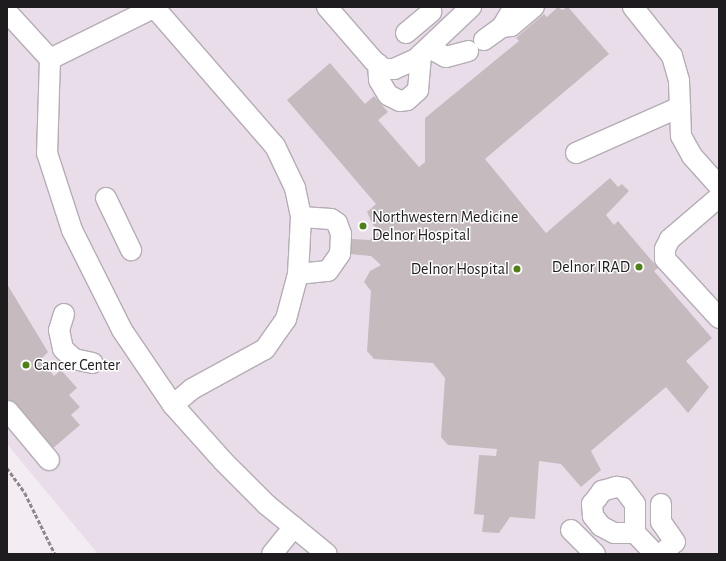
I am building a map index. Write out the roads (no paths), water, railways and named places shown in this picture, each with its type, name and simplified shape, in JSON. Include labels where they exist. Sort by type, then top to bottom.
[{"type":"street","points":[[50,59],[154,7],[275,146],[295,188],[301,216],[298,274],[286,319],[265,349],[192,389],[174,405]]},
{"type":"street","points":[[327,7],[378,64],[394,69],[425,51],[471,7]]},
{"type":"street","points":[[484,40],[502,27],[514,7]]},
{"type":"street","points":[[502,27],[511,26],[534,7]]},
{"type":"street","points":[[633,7],[672,56],[680,107],[681,136],[686,146],[719,186]]},
{"type":"street","points":[[7,12],[50,59],[47,153],[72,230],[122,330],[174,405],[223,461],[294,527],[327,554]]},
{"type":"street","points":[[406,34],[431,12]]},
{"type":"street","points":[[378,64],[379,80],[388,94],[400,101],[407,100],[418,90],[425,51]]},
{"type":"street","points":[[425,51],[446,57],[468,51]]},
{"type":"street","points":[[576,153],[680,107]]},
{"type":"street","points":[[714,315],[665,259],[665,249],[670,239],[719,197]]},
{"type":"street","points":[[106,198],[131,250]]},
{"type":"street","points":[[298,274],[328,271],[340,254],[341,234],[337,222],[331,218],[301,216]]},
{"type":"street","points":[[64,314],[59,330],[63,349],[74,359],[93,363]]},
{"type":"street","points":[[8,412],[49,460]]},
{"type":"street","points":[[661,504],[661,522],[675,542],[661,554]]},
{"type":"street","points":[[272,554],[294,527]]},
{"type":"street","points":[[572,530],[594,554]]},
{"type":"street","points":[[635,533],[655,554]]},
{"type":"street","points":[[606,554],[611,554]]},
{"type":"place","name":"Northwestern Medicine Delnor Hospital","points":[[363,226]]},
{"type":"place","name":"Delnor IRAD","points":[[639,267]]},
{"type":"place","name":"Delnor Hospital","points":[[517,269]]},
{"type":"place","name":"Cancer Center","points":[[26,365]]}]
